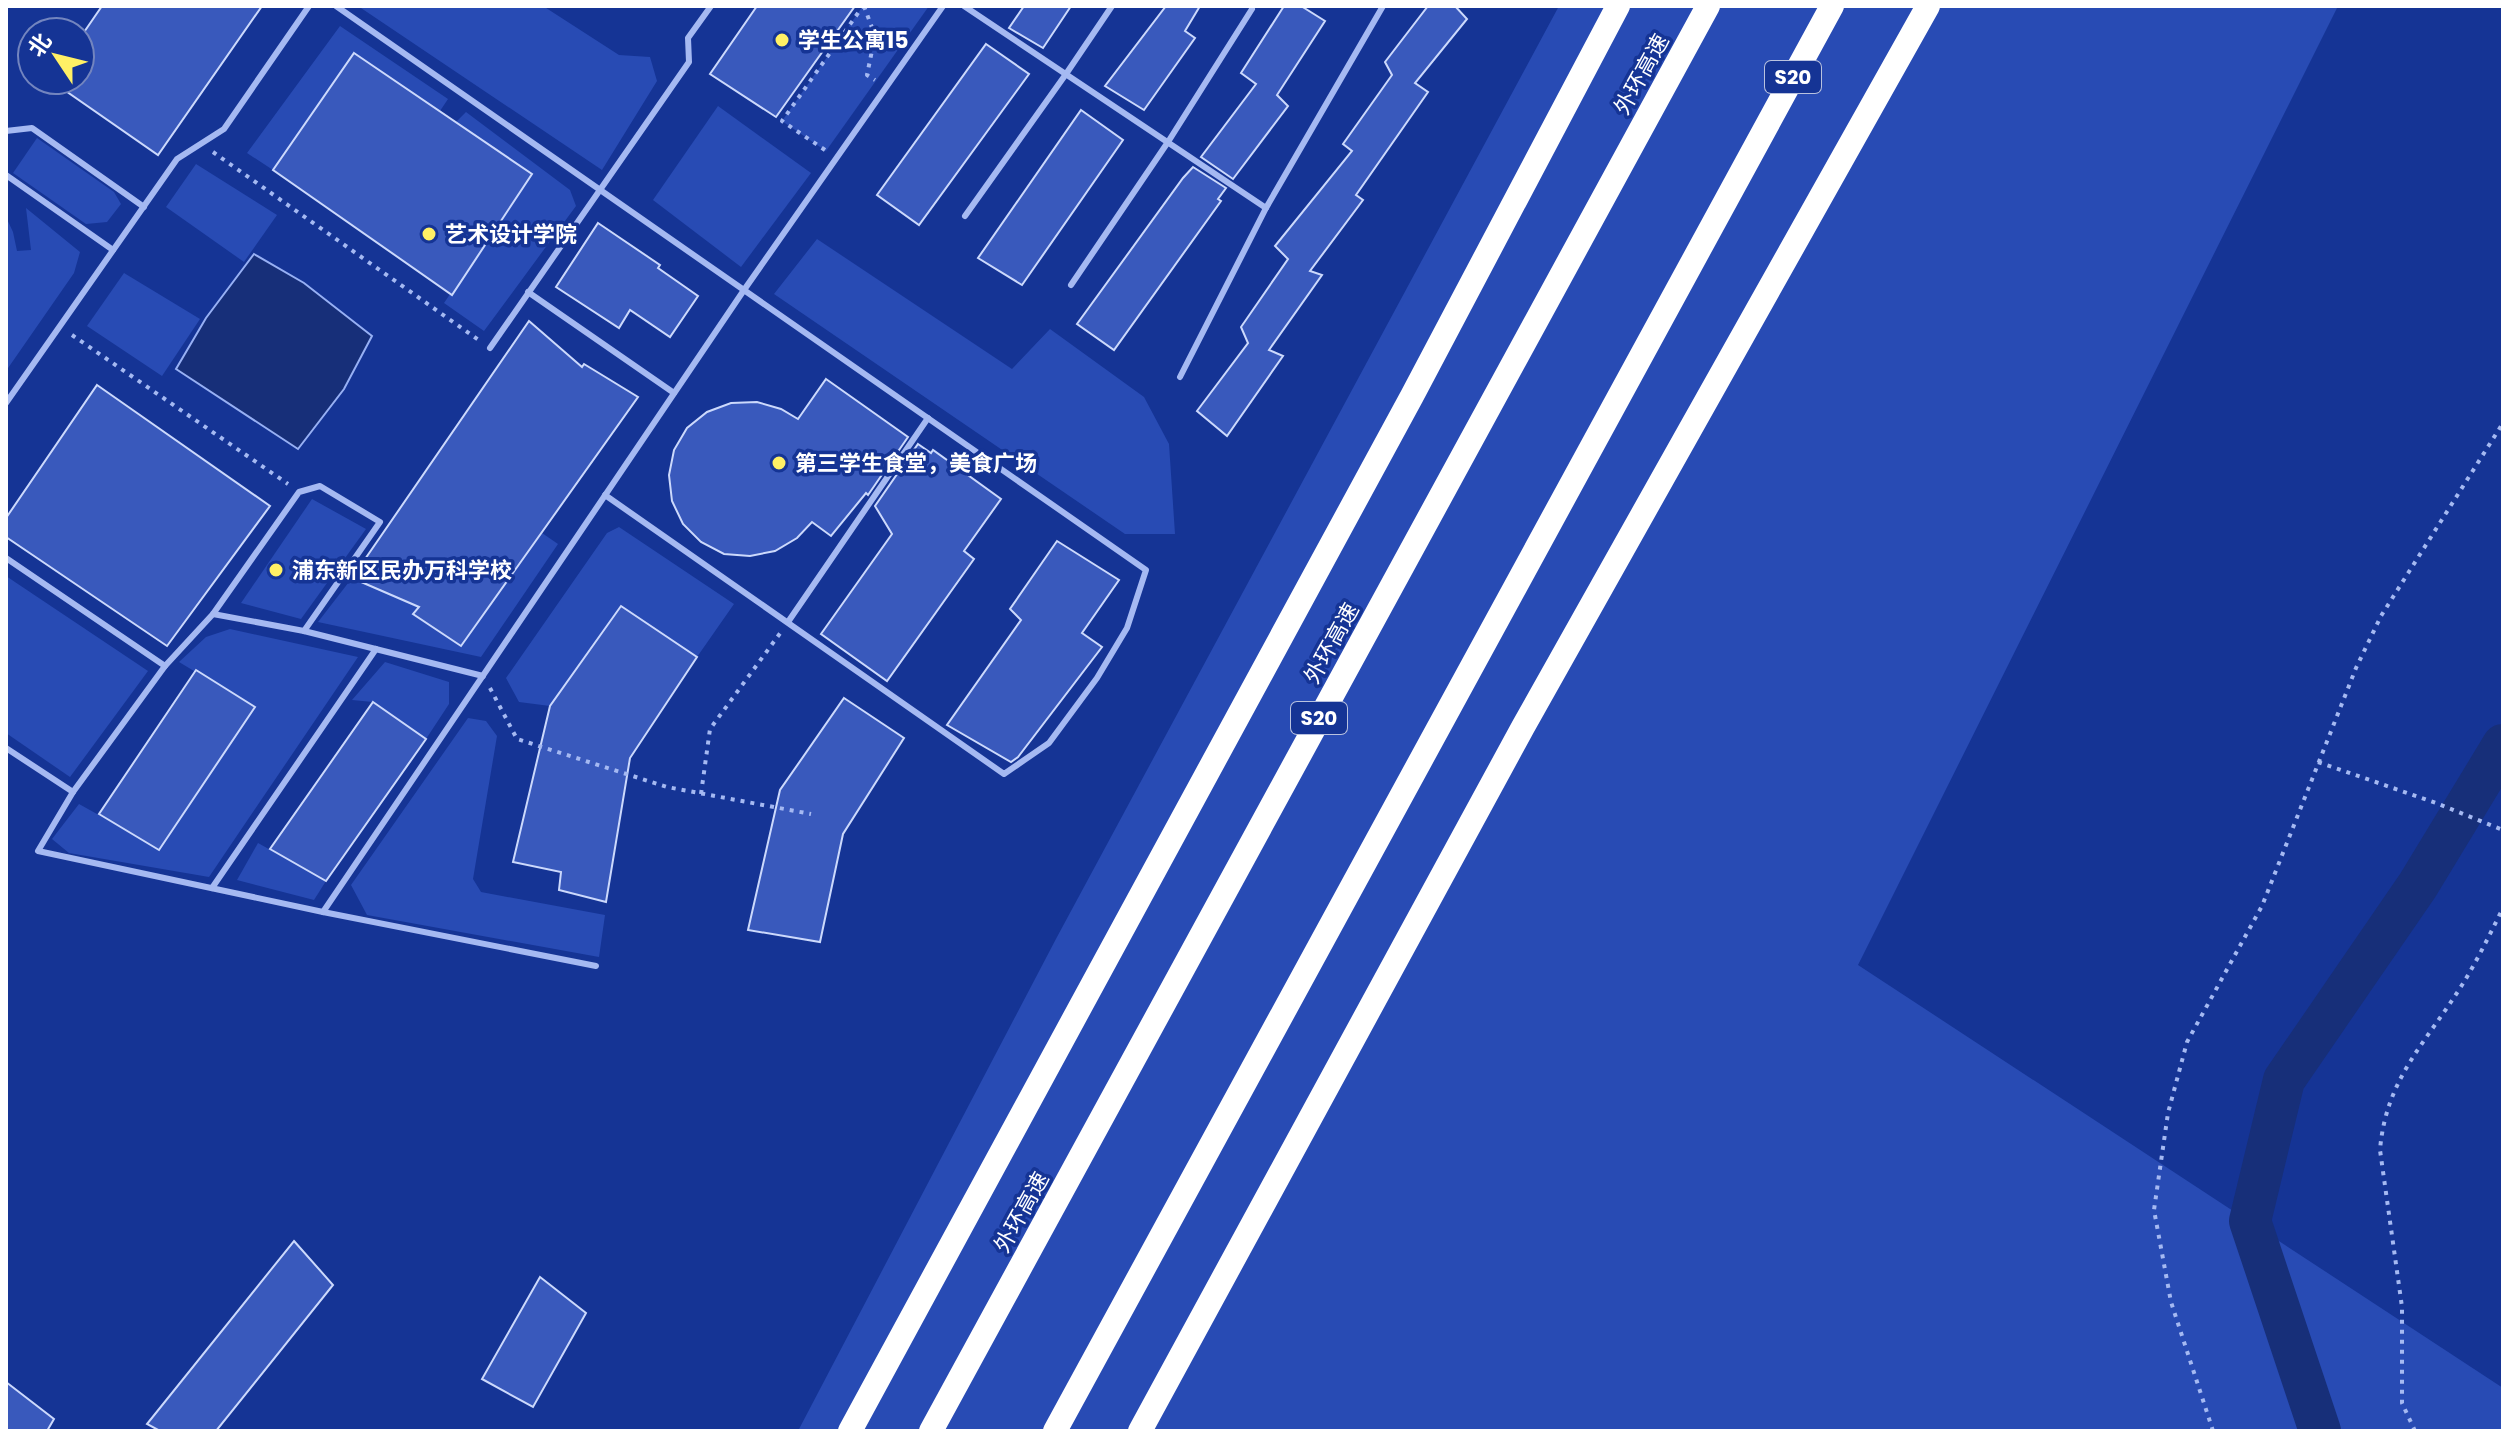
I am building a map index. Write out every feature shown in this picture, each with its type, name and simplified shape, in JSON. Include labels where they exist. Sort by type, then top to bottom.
[{"type":"highway","points":[[850,1431],[1412,396],[1618,6]]},
{"type":"highway","name":"外环高速","points":[[931,1431],[1708,6]]},
{"type":"highway","name":"S20","points":[[1055,1431],[1832,6]]},
{"type":"highway","points":[[1140,1431],[1523,727],[1928,6]]},
{"type":"lane","points":[[6,403],[177,159],[224,129],[309,6]]},
{"type":"lane","points":[[336,6],[1146,570],[1127,628],[1097,678],[1049,743],[1004,774],[605,495]]},
{"type":"lane","points":[[490,348],[689,62],[688,38],[711,6]]},
{"type":"lane","points":[[323,912],[744,290],[943,6]]},
{"type":"lane","points":[[964,6],[1266,208]]},
{"type":"lane","points":[[965,216],[1112,6]]},
{"type":"lane","points":[[1180,377],[1266,208],[1383,6]]},
{"type":"lane","points":[[1071,285],[1168,142],[1252,9]]},
{"type":"lane","points":[[6,131],[32,128],[144,207]]},
{"type":"lane","points":[[6,175],[113,250]]},
{"type":"lane","points":[[528,292],[674,393]]},
{"type":"lane","points":[[788,622],[928,418]]},
{"type":"lane","points":[[304,631],[380,522],[320,486],[299,492],[213,614],[165,666],[73,792],[38,851],[596,966]]},
{"type":"lane","points":[[6,558],[165,666]]},
{"type":"lane","points":[[213,614],[304,631],[483,676]]},
{"type":"lane","points":[[212,888],[376,649]]},
{"type":"lane","points":[[6,748],[73,792]]},
{"type":"path","points":[[863,6],[875,36],[867,75],[885,88]]},
{"type":"path","points":[[837,158],[782,121],[863,6]]},
{"type":"path","points":[[201,144],[490,348]]},
{"type":"path","points":[[60,327],[299,492]]},
{"type":"path","points":[[2213,1431],[2171,1302],[2154,1210],[2168,1113],[2187,1042],[2262,906],[2356,668],[2381,616],[2503,423]]},
{"type":"path","points":[[701,794],[710,729],[788,622]]},
{"type":"path","points":[[483,676],[514,728],[517,739],[667,787],[811,814]]},
{"type":"path","points":[[2318,762],[2503,830]]},
{"type":"path","points":[[2415,1431],[2402,1403],[2402,1307],[2380,1150],[2382,1127],[2387,1106],[2408,1063],[2462,984],[2503,908]]},
{"type":"shaded area","points":[[358,6],[543,6],[619,55],[650,57],[657,81],[602,170]]},
{"type":"shaded area","points":[[863,6],[929,6],[826,151],[782,121]]},
{"type":"shaded area","points":[[1559,6],[2338,6],[1858,965],[2503,1388],[2503,1431],[798,1431],[1057,937]]},
{"type":"shaded area","points":[[340,26],[448,99],[440,111],[354,54],[273,170],[247,153]]},
{"type":"shaded area","points":[[718,106],[811,173],[741,267],[653,200]]},
{"type":"shaded area","points":[[466,112],[570,190],[576,206],[484,331],[444,303],[532,174],[456,122]]},
{"type":"shaded area","points":[[37,138],[114,192],[121,204],[107,222],[86,224],[13,173]]},
{"type":"shaded area","points":[[196,164],[277,215],[244,262],[166,207]]},
{"type":"shaded area","points":[[26,208],[80,252],[74,273],[6,371],[6,217],[17,251],[31,250]]},
{"type":"shaded area","points":[[817,239],[1012,369],[1050,329],[1144,397],[1169,444],[1175,534],[1125,534],[774,294]]},
{"type":"shaded area","points":[[254,254],[304,283],[372,336],[344,389],[298,449],[176,369],[206,318]]},
{"type":"shaded area","points":[[124,273],[200,319],[162,376],[87,326]]},
{"type":"shaded area","points":[[312,499],[366,529],[301,619],[241,603]]},
{"type":"shaded area","points":[[619,527],[734,604],[697,657],[621,606],[550,706],[519,702],[506,678],[607,533]]},
{"type":"shaded area","points":[[542,533],[558,544],[481,657],[318,622],[352,578],[399,598],[429,591],[413,615],[461,646]]},
{"type":"shaded area","points":[[6,576],[148,671],[70,777],[6,733]]},
{"type":"shaded area","points":[[230,629],[358,657],[209,877],[69,853],[52,839],[79,804],[160,849],[254,707],[179,662],[206,637]]},
{"type":"shaded area","points":[[385,662],[449,682],[449,704],[426,739],[373,702],[352,700]]},
{"type":"shaded area","points":[[468,718],[486,721],[497,736],[473,879],[481,892],[605,915],[599,957],[367,915],[351,885]]},
{"type":"shaded area","points":[[258,843],[326,881],[314,900],[237,880]]},
{"type":"building","points":[[102,6],[262,6],[158,155],[73,96],[96,96],[95,16]]},
{"type":"building","name":"学生公寓15","points":[[757,6],[855,6],[776,117],[710,74]]},
{"type":"building","points":[[1024,6],[1071,6],[1043,48],[1009,28]]},
{"type":"building","points":[[1166,6],[1200,6],[1185,31],[1195,38],[1144,110],[1105,86]]},
{"type":"building","points":[[1284,6],[1301,6],[1325,21],[1277,95],[1288,106],[1233,179],[1201,157],[1256,84],[1241,73]]},
{"type":"building","points":[[1428,6],[1455,6],[1467,19],[1415,83],[1428,92],[1356,195],[1363,200],[1310,271],[1322,275],[1269,350],[1283,356],[1227,436],[1197,411],[1248,343],[1241,327],[1288,259],[1275,246],[1352,151],[1343,144],[1392,75],[1385,62]]},
{"type":"building","points":[[986,44],[1029,74],[919,225],[877,195]]},
{"type":"building","name":"艺术设计学院","points":[[354,53],[532,174],[452,295],[273,170]]},
{"type":"building","points":[[1081,110],[1123,140],[1022,285],[978,258]]},
{"type":"building","points":[[1193,167],[1226,188],[1218,199],[1221,201],[1114,350],[1077,324]]},
{"type":"building","points":[[598,223],[660,265],[658,268],[698,296],[670,337],[630,310],[619,328],[556,287]]},
{"type":"building","points":[[529,321],[582,367],[584,364],[638,397],[461,646],[413,614],[419,607],[352,578]]},
{"type":"building","name":"第三学生食堂，美食广场","points":[[826,379],[908,437],[868,495],[866,493],[831,536],[812,522],[797,538],[775,551],[750,556],[724,554],[701,542],[683,524],[672,501],[669,475],[674,450],[687,428],[707,412],[731,403],[757,402],[781,409],[798,419]]},
{"type":"building","points":[[97,385],[270,506],[167,646],[6,537],[6,518]]},
{"type":"building","points":[[918,444],[931,453],[933,450],[1001,499],[964,551],[974,559],[887,681],[821,634],[892,534],[875,506]]},
{"type":"building","points":[[1057,541],[1119,580],[1082,633],[1102,647],[1011,762],[947,725],[1021,620],[1010,609]]},
{"type":"building","points":[[621,606],[697,657],[630,758],[606,902],[559,890],[561,872],[513,862],[550,706]]},
{"type":"building","points":[[196,670],[255,707],[159,850],[99,814]]},
{"type":"building","points":[[844,698],[904,738],[843,834],[820,942],[748,930],[780,790]]},
{"type":"building","points":[[373,702],[426,739],[326,881],[270,849]]},
{"type":"building","points":[[294,1241],[333,1285],[216,1431],[160,1431],[147,1424]]},
{"type":"building","points":[[540,1277],[586,1313],[533,1407],[482,1379]]},
{"type":"building","points":[[6,1382],[54,1419],[47,1431],[6,1431]]},
{"type":"waterway","points":[[2320,1431],[2250,1221],[2284,1080],[2418,885],[2503,745]]},
{"type":"place","name":"学生公寓15","points":[[782,40]]},
{"type":"place","name":"艺术设计学院","points":[[429,234]]},
{"type":"place","name":"第三学生食堂，美食广场","points":[[779,463]]},
{"type":"place","name":"浦东新区民办万科学校","points":[[276,570]]}]
